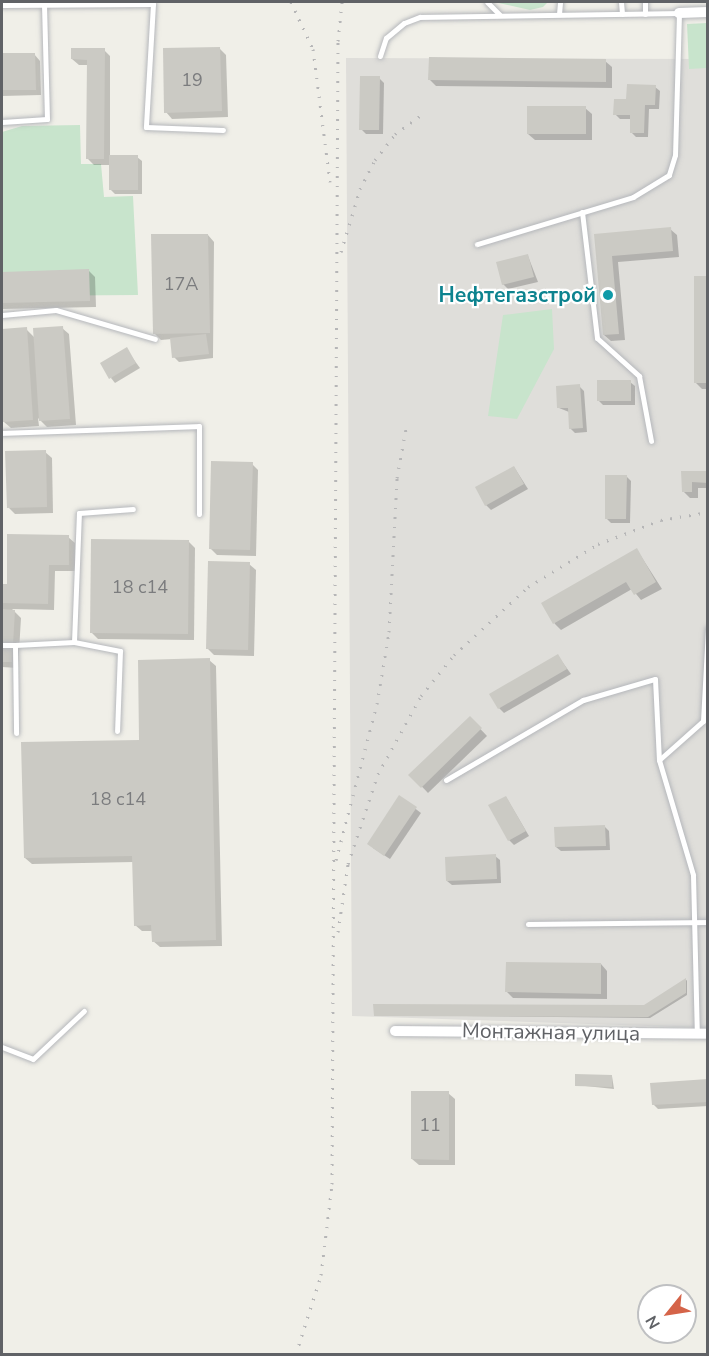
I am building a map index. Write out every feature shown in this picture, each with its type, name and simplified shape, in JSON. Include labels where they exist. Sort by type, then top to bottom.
[{"type":"street","points":[[679,13],[708,12]]},
{"type":"street","name":"Монтажная улица","points":[[395,1031],[702,1034]]},
{"type":"lane","points":[[487,2],[500,15]]},
{"type":"lane","points":[[559,14],[560,2]]},
{"type":"lane","points":[[621,2],[622,14]]},
{"type":"lane","points":[[645,2],[645,14]]},
{"type":"lane","points":[[2,122],[47,119],[44,4]]},
{"type":"lane","points":[[2,5],[153,4],[146,127],[223,130]]},
{"type":"lane","points":[[380,56],[386,38],[404,23],[420,17],[679,13],[675,155],[669,175],[633,197],[477,244]]},
{"type":"lane","points":[[582,212],[597,338],[639,376],[651,441]]},
{"type":"lane","points":[[2,315],[56,310],[155,339]]},
{"type":"lane","points":[[2,433],[199,426],[199,514]]},
{"type":"lane","points":[[74,642],[79,513],[133,509]]},
{"type":"lane","points":[[659,760],[703,721],[708,628]]},
{"type":"lane","points":[[2,645],[74,642],[120,651],[117,730]]},
{"type":"lane","points":[[15,645],[16,733]]},
{"type":"lane","points":[[446,780],[583,700],[655,679],[659,760],[693,875],[702,1034]]},
{"type":"lane","points":[[528,924],[708,922]]},
{"type":"lane","points":[[2,1047],[33,1059],[84,1011]]},
{"type":"shaded area","points":[[346,58],[707,59],[707,1028],[352,1016]]},
{"type":"green space","points":[[494,2],[548,2],[543,7],[530,10]]},
{"type":"green space","points":[[707,23],[707,68],[689,69],[687,24]]},
{"type":"green space","points":[[80,125],[81,164],[101,164],[104,197],[133,196],[138,295],[2,296],[2,132],[22,126]]},
{"type":"green space","points":[[552,309],[554,349],[517,419],[488,416],[503,315]]},
{"type":"building","points":[[220,47],[222,111],[164,113],[163,48]]},
{"type":"building","points":[[71,48],[105,48],[104,159],[86,159],[87,60],[71,59]]},
{"type":"building","points":[[2,53],[35,53],[36,90],[2,90]]},
{"type":"building","points":[[429,57],[606,59],[606,82],[428,80]]},
{"type":"building","points":[[360,76],[380,76],[379,130],[359,130]]},
{"type":"building","points":[[627,84],[656,85],[655,105],[645,105],[644,133],[630,133],[630,115],[613,115],[614,99],[626,99]]},
{"type":"building","points":[[527,106],[586,106],[586,134],[527,134]]},
{"type":"building","points":[[109,155],[138,155],[138,190],[109,190]]},
{"type":"building","name":"Нефтегазстрой","points":[[671,227],[673,251],[612,256],[619,334],[603,335],[594,234]]},
{"type":"building","points":[[151,234],[208,234],[210,333],[153,334]]},
{"type":"building","points":[[528,254],[534,277],[502,285],[496,262]]},
{"type":"building","points":[[89,269],[90,301],[2,303],[2,272]]},
{"type":"building","points":[[694,276],[708,276],[708,383],[694,383]]},
{"type":"building","points":[[63,326],[70,419],[39,421],[33,328]]},
{"type":"building","points":[[27,327],[33,420],[3,422],[2,329]]},
{"type":"building","points":[[206,334],[209,354],[172,358],[170,338]]},
{"type":"building","points":[[127,347],[136,363],[109,379],[100,363]]},
{"type":"building","points":[[597,380],[631,380],[631,401],[597,401]]},
{"type":"building","points":[[580,384],[583,428],[569,429],[568,408],[557,408],[556,386]]},
{"type":"building","points":[[46,450],[47,507],[7,508],[5,451]]},
{"type":"building","points":[[211,461],[253,462],[250,550],[209,549]]},
{"type":"building","points":[[514,466],[524,484],[485,506],[475,487]]},
{"type":"building","points":[[681,471],[708,471],[708,483],[692,482],[692,492],[682,492]]},
{"type":"building","points":[[605,475],[627,475],[626,519],[605,519]]},
{"type":"building","points":[[7,534],[69,535],[69,565],[49,565],[48,604],[2,603],[2,584],[7,584]]},
{"type":"building","points":[[91,539],[189,540],[188,634],[90,633]]},
{"type":"building","points":[[637,548],[656,582],[634,595],[626,582],[553,624],[541,603]]},
{"type":"building","points":[[208,561],[250,562],[248,650],[206,649]]},
{"type":"building","points":[[2,609],[15,610],[12,662],[2,662]]},
{"type":"building","points":[[558,654],[567,669],[498,709],[489,694]]},
{"type":"building","points":[[210,658],[216,940],[152,942],[151,925],[134,926],[132,856],[24,858],[21,742],[139,740],[138,660]]},
{"type":"building","points":[[470,716],[482,728],[421,788],[408,775]]},
{"type":"building","points":[[399,795],[417,807],[384,856],[367,844]]},
{"type":"building","points":[[506,796],[526,831],[508,841],[488,805]]},
{"type":"building","points":[[605,825],[606,846],[555,847],[554,827]]},
{"type":"building","points":[[496,854],[497,879],[446,881],[445,857]]},
{"type":"building","points":[[506,962],[601,963],[601,994],[505,992]]},
{"type":"building","points":[[686,978],[686,993],[648,1017],[374,1016],[373,1004],[644,1005]]},
{"type":"building","points":[[575,1074],[612,1075],[612,1087],[575,1086]]},
{"type":"building","points":[[708,1079],[708,1102],[652,1105],[650,1083]]},
{"type":"building","points":[[411,1091],[449,1091],[449,1160],[411,1159]]},
{"type":"railway","points":[[291,2],[313,49],[330,182]]},
{"type":"railway","points":[[296,1354],[321,1275],[332,1184],[338,41],[342,2]]},
{"type":"railway","points":[[341,252],[360,189],[375,160],[395,134],[421,115]]},
{"type":"railway","points":[[336,860],[377,704],[389,632],[397,478],[406,429]]},
{"type":"railway","points":[[338,932],[348,864],[378,774],[421,696],[454,655],[528,587],[598,544],[661,520],[708,512]]},
{"type":"place","name":"Нефтегазстрой","points":[[608,295]]}]
